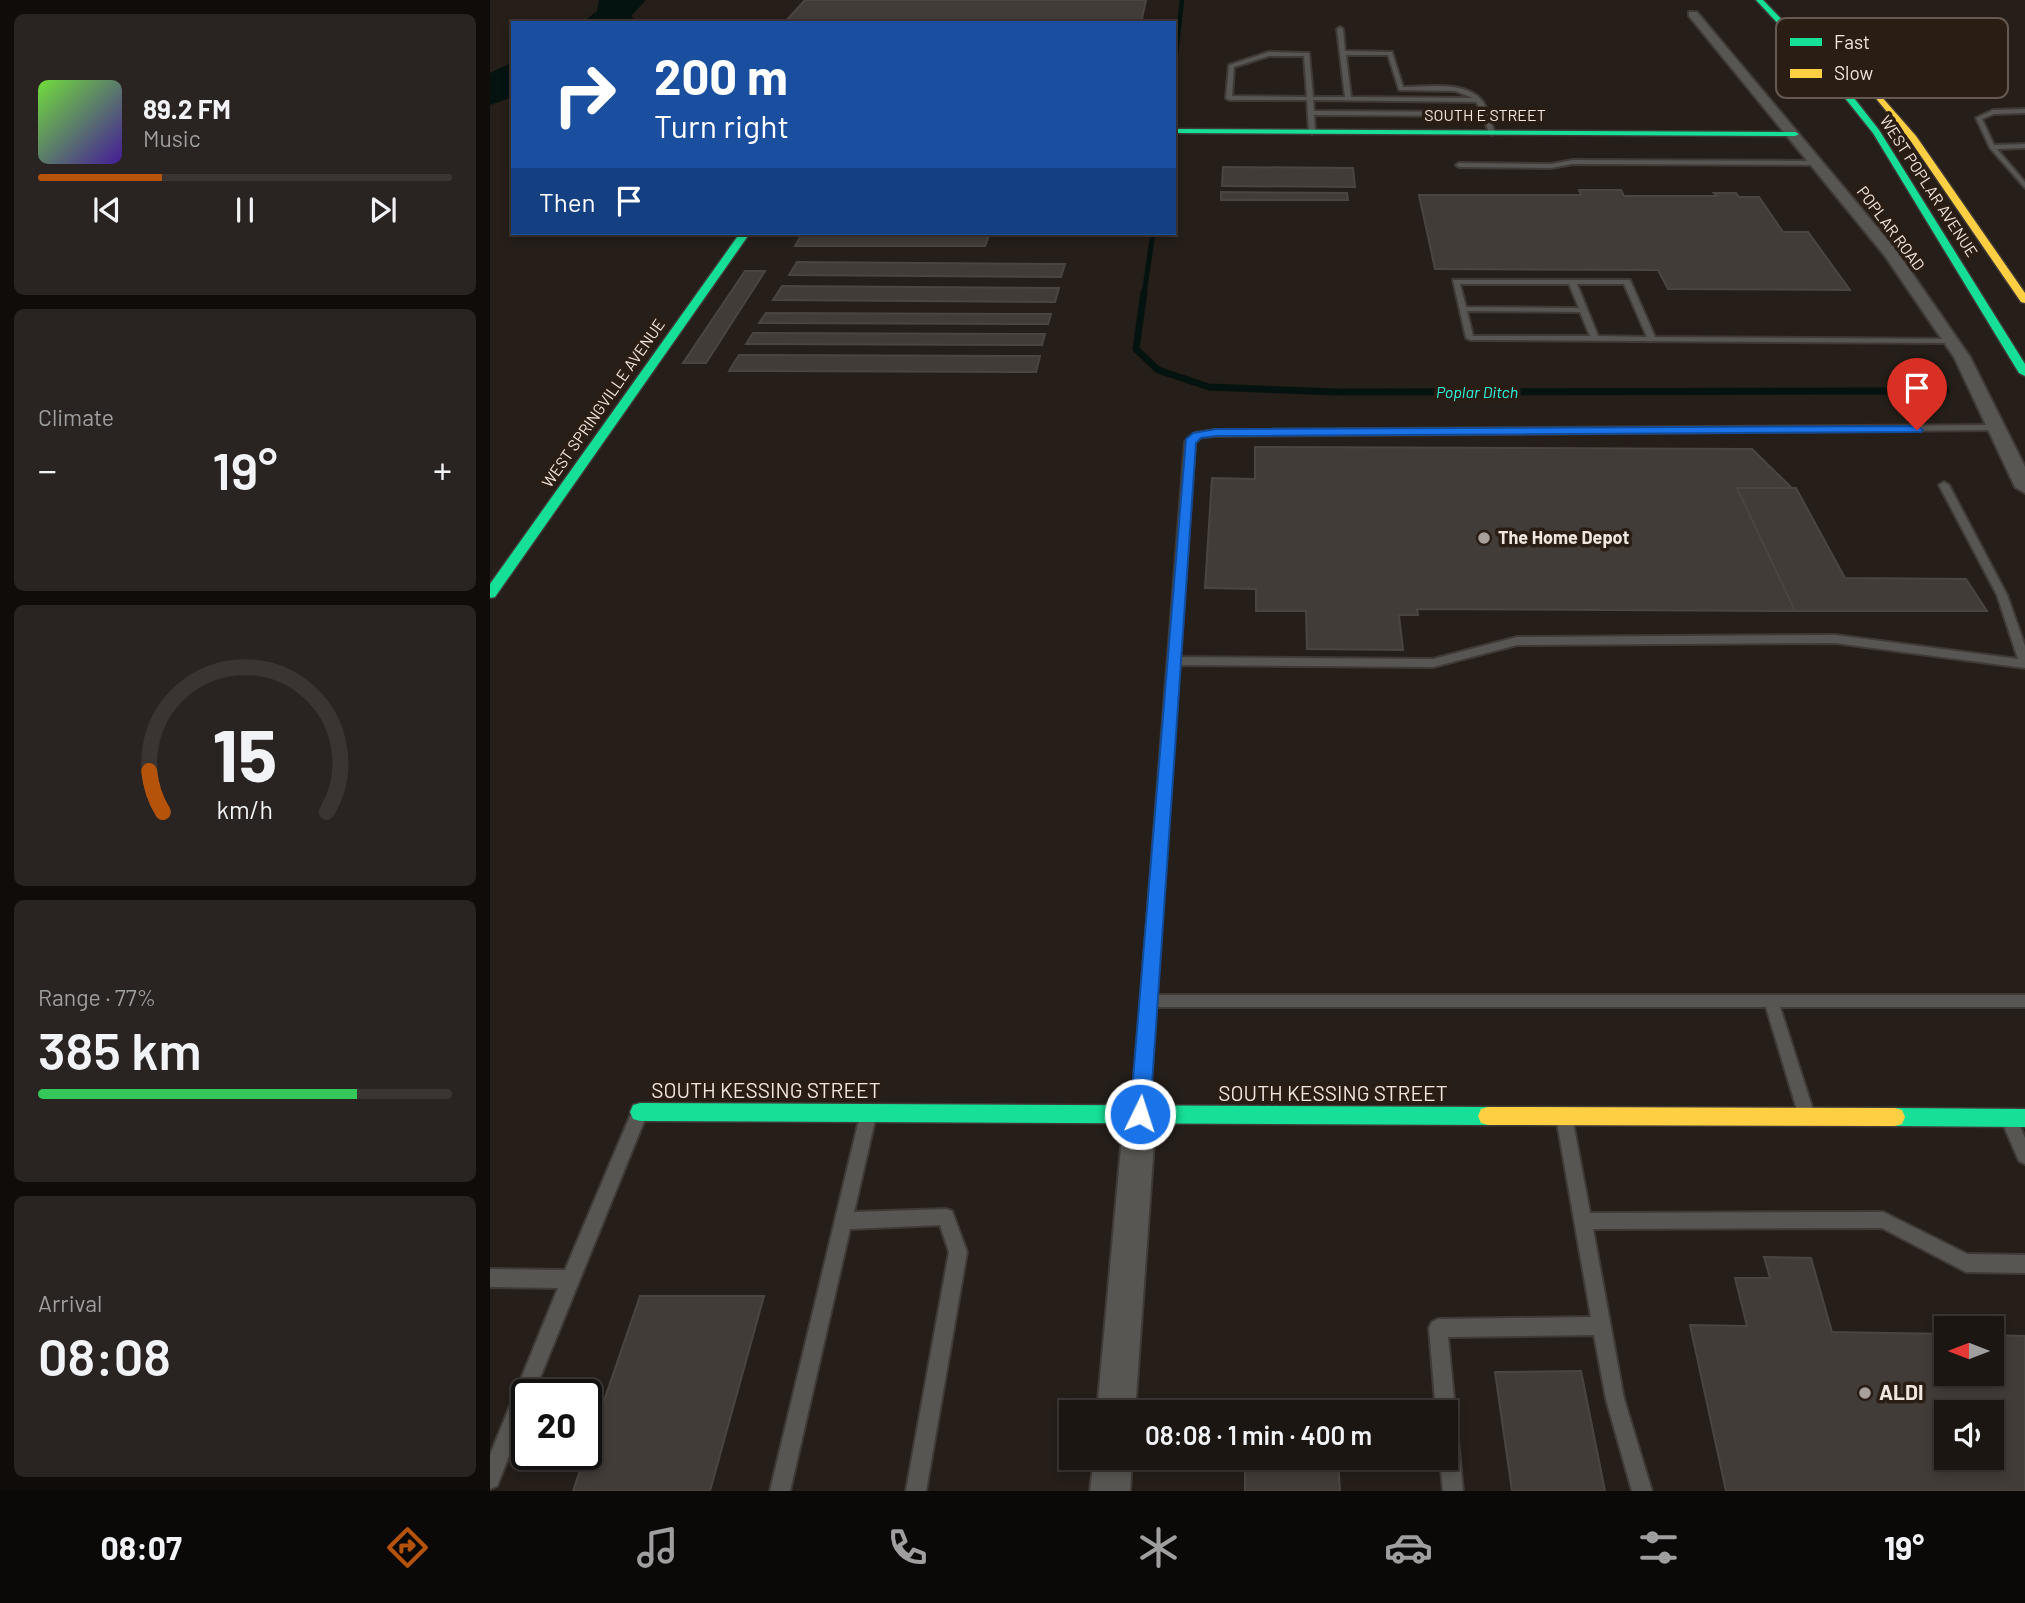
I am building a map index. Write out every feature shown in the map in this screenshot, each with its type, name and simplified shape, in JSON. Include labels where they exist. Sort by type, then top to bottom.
[{"type":"street","name":"WEST POPLAR AVENUE","points":[[1759,0],[1776,18]]},
{"type":"street","name":"POPLAR ROAD","points":[[1693,14],[1891,253],[1962,358],[2025,487]]},
{"type":"street","name":"WEST POPLAR AVENUE","points":[[1849,98],[1876,132],[2025,373]]},
{"type":"street","name":"WEST POPLAR AVENUE","points":[[1882,98],[1910,133],[2025,300]]},
{"type":"street","name":"SOUTH E STREET","points":[[1176,131],[1795,134]]},
{"type":"street","name":"WEST SPRINGVILLE AVENUE","points":[[490,594],[744,235]]},
{"type":"street","name":"SOUTH KESSING STREET","points":[[640,1112],[2025,1118]]},
{"type":"street","points":[[1117,1400],[1140,1114]]},
{"type":"street","points":[[1110,1491],[1112,1470]]},
{"type":"lane","points":[[1340,29],[1348,99]]},
{"type":"lane","points":[[1344,53],[1390,53],[1401,89],[1446,88],[1466,93],[1479,100],[1492,132]]},
{"type":"lane","points":[[1312,132],[1311,113],[1310,99],[1307,54],[1269,54],[1231,66],[1229,98],[1310,99],[1479,100]]},
{"type":"lane","points":[[2025,111],[1993,113],[1979,118],[1992,147],[2025,186]]},
{"type":"lane","points":[[1311,113],[1485,114]]},
{"type":"lane","points":[[1992,147],[2025,146]]},
{"type":"lane","points":[[1459,165],[1551,166],[1573,162],[1818,163]]},
{"type":"lane","points":[[1652,339],[1627,282],[1456,282],[1470,338],[1951,341]]},
{"type":"lane","points":[[1572,282],[1595,338]]},
{"type":"lane","points":[[1463,309],[1583,310]]},
{"type":"lane","points":[[1140,1114],[1190,442],[1198,435],[1997,428]]},
{"type":"lane","points":[[1174,661],[1433,663],[1517,641],[1835,639],[2025,664],[2002,595],[1944,485]]},
{"type":"lane","points":[[1148,1001],[2025,1001]]},
{"type":"lane","points":[[1771,1001],[1807,1117]]},
{"type":"lane","points":[[490,1479],[640,1112]]},
{"type":"lane","points":[[780,1491],[869,1113]]},
{"type":"lane","points":[[1563,1116],[1585,1221],[1615,1399],[1642,1491]]},
{"type":"lane","points":[[2008,1118],[2025,1156]]},
{"type":"lane","points":[[843,1221],[946,1217],[958,1252],[916,1491]]},
{"type":"lane","points":[[1585,1221],[1883,1220],[1966,1263],[2025,1265]]},
{"type":"lane","points":[[490,1278],[570,1279]]},
{"type":"lane","points":[[1453,1491],[1438,1328],[1602,1326]]},
{"type":"shaded area","points":[[599,0],[646,0],[631,16],[636,21],[584,21],[597,11]]},
{"type":"shaded area","points":[[511,63],[511,98],[490,105],[490,73]]},
{"type":"building","points":[[805,0],[1146,0],[1141,21],[786,21]]},
{"type":"building","points":[[1223,167],[1353,168],[1355,187],[1222,186]]},
{"type":"building","points":[[1579,190],[1621,190],[1624,196],[1717,196],[1714,193],[1736,193],[1739,197],[1759,197],[1783,232],[1808,232],[1850,290],[1668,289],[1658,270],[1435,269],[1419,195],[1581,195]]},
{"type":"building","points":[[1221,192],[1347,193],[1348,200],[1221,200]]},
{"type":"building","points":[[989,235],[985,246],[795,246],[801,236]]},
{"type":"building","points":[[797,262],[1065,264],[1061,277],[789,275]]},
{"type":"building","points":[[745,271],[765,271],[706,363],[683,363]]},
{"type":"building","points":[[782,286],[1059,288],[1055,302],[773,300]]},
{"type":"building","points":[[766,313],[1051,314],[1048,324],[759,323]]},
{"type":"building","points":[[753,333],[1045,334],[1042,345],[746,344]]},
{"type":"building","points":[[739,355],[1040,356],[1036,372],[729,371]]},
{"type":"building","name":"The Home Depot","points":[[1255,447],[1752,449],[1792,488],[1737,488],[1795,611],[1417,609],[1418,615],[1399,615],[1403,650],[1307,649],[1306,611],[1256,611],[1256,589],[1205,588],[1212,478],[1255,479]]},
{"type":"building","points":[[1737,488],[1796,488],[1845,578],[1966,579],[1987,611],[1795,611]]},
{"type":"building","name":"ALDI","points":[[1764,1257],[1811,1258],[1832,1332],[1934,1334],[1934,1386],[2004,1386],[2004,1335],[2025,1336],[2025,1491],[1726,1491],[1690,1325],[1747,1326],[1735,1278],[1770,1278]]},
{"type":"building","points":[[640,1296],[764,1296],[710,1491],[573,1491],[580,1470],[602,1470],[602,1407]]},
{"type":"building","points":[[1581,1371],[1605,1491],[1512,1491],[1495,1372]]},
{"type":"building","points":[[1245,1470],[1339,1470],[1340,1491],[1245,1491]]},
{"type":"waterway","name":"Poplar Ditch","points":[[1176,54],[1182,0]]},
{"type":"waterway","name":"Poplar Ditch","points":[[1144,294],[1153,235]]},
{"type":"waterway","name":"Poplar Ditch","points":[[1144,292],[1136,349],[1158,370],[1209,387],[1336,392],[1946,391]]},
{"type":"traffic: fast","points":[[1759,0],[1776,18]]},
{"type":"traffic: fast","points":[[1849,98],[1876,132],[2025,373]]},
{"type":"traffic: fast","points":[[1176,131],[1795,134]]},
{"type":"traffic: fast","points":[[490,594],[744,235]]},
{"type":"traffic: fast","points":[[640,1112],[1488,1116]]},
{"type":"traffic: fast","points":[[1895,1117],[2025,1118]]},
{"type":"traffic: slow","points":[[1879,98],[1913,138],[2025,300]]},
{"type":"traffic: slow","points":[[1488,1116],[1895,1117]]},
{"type":"place","name":"The Home Depot","points":[[1484,538]]},
{"type":"place","name":"ALDI","points":[[1865,1393]]},
{"type":"route","points":[[1140,1114],[1190,442],[1198,435],[1216,433],[1917,430]]}]
